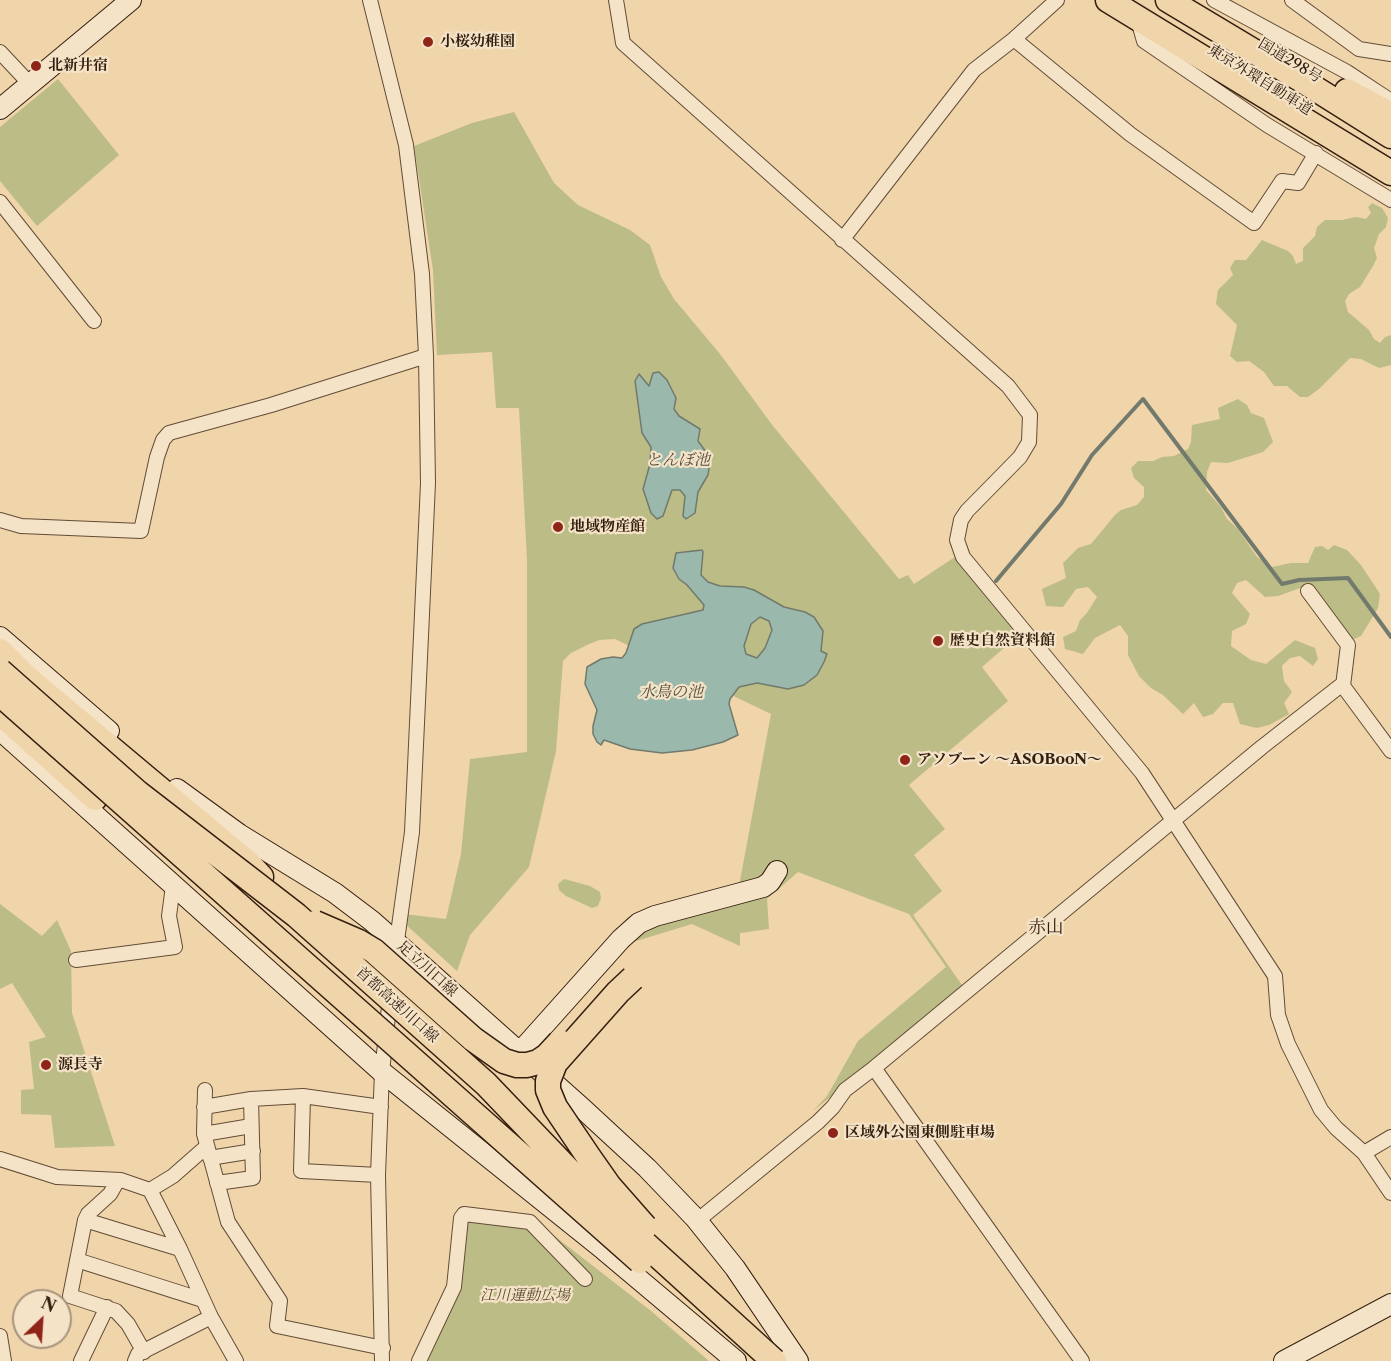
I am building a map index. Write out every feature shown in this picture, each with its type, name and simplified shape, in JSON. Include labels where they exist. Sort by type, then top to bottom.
[{"type":"highway","points":[[1108,0],[1132,9],[1268,103],[1391,182]]},
{"type":"highway","name":"東京外環自動車道","points":[[1168,0],[1391,136]]},
{"type":"highway","name":"国道298号","points":[[1187,0],[1391,125]]},
{"type":"highway","name":"東京外環自動車道","points":[[1132,9],[1296,102],[1391,161]]},
{"type":"highway","points":[[1202,57],[1391,173]]},
{"type":"highway","points":[[1286,59],[1391,115]]},
{"type":"highway","points":[[0,651],[27,678],[249,864],[296,915],[359,942],[374,951],[489,1052],[504,1061],[527,1065],[547,1056],[629,974],[618,992],[555,1063],[548,1081],[550,1099],[609,1186],[650,1232],[726,1307],[765,1360]]},
{"type":"highway","name":"首都高速川口線","points":[[0,671],[138,793],[296,915],[486,1084],[599,1202],[765,1360]]},
{"type":"highway","name":"首都高速川口線","points":[[0,694],[548,1181],[765,1360]]},
{"type":"highway","points":[[0,713],[201,893],[397,1062],[548,1181]]},
{"type":"main road","points":[[0,109],[131,0]]},
{"type":"main road","name":"足立川口線","points":[[0,637],[194,803],[239,834],[335,892],[396,941],[520,1052],[647,1168],[697,1221],[735,1268],[798,1361]]},
{"type":"main road","points":[[0,730],[382,1072],[604,1250],[736,1361]]},
{"type":"main road","points":[[520,1052],[621,939],[639,923],[655,916],[763,886],[770,882],[777,871]]},
{"type":"main road","points":[[1284,1361],[1391,1304]]},
{"type":"street","points":[[205,1090],[207,1146],[228,1222],[280,1301],[277,1326],[382,1354],[378,1174],[382,1072],[396,941],[413,821],[428,483],[422,274],[406,145],[370,0]]},
{"type":"street","points":[[616,0],[622,43],[1008,386],[1030,415],[1029,442],[1020,457],[961,520],[957,540],[963,557],[1142,773],[1275,976],[1278,1015],[1288,1044],[1321,1110],[1336,1128],[1364,1153],[1391,1193]]},
{"type":"street","points":[[842,240],[974,70],[1014,39],[1057,0]]},
{"type":"street","points":[[1214,0],[1347,72],[1391,101]]},
{"type":"street","points":[[1292,0],[1359,49],[1391,54]]},
{"type":"street","points":[[1132,9],[1144,41],[1267,125],[1391,200]]},
{"type":"street","points":[[1014,39],[1130,134],[1254,223],[1282,180],[1298,183],[1316,153]]},
{"type":"street","points":[[1347,72],[1359,49]]},
{"type":"street","points":[[0,52],[30,84]]},
{"type":"street","points":[[0,202],[94,321]]},
{"type":"street","points":[[0,520],[21,526],[141,531],[157,457],[163,440],[169,433],[271,405],[426,356]]},
{"type":"street","points":[[1308,591],[1348,645],[1343,686],[1391,751]]},
{"type":"street","points":[[697,1221],[818,1122],[845,1090],[1262,747],[1340,686],[1343,686]]},
{"type":"street","points":[[76,960],[175,947],[169,916],[173,886]]},
{"type":"street","points":[[874,1068],[1082,1361]]},
{"type":"street","points":[[204,1107],[251,1099],[303,1096],[381,1107]]},
{"type":"street","points":[[303,1096],[301,1171],[378,1174]]},
{"type":"street","points":[[217,1183],[253,1178],[251,1099]]},
{"type":"street","points":[[150,1190],[173,1176],[207,1146],[251,1126]]},
{"type":"street","points":[[1364,1153],[1391,1137]]},
{"type":"street","points":[[207,1146],[253,1151]]},
{"type":"street","points":[[0,1159],[57,1177],[118,1180],[150,1190],[211,1317],[236,1361]]},
{"type":"street","points":[[118,1180],[110,1194],[88,1214],[85,1220],[70,1296],[116,1311],[128,1324],[139,1356],[211,1317]]},
{"type":"street","points":[[419,1361],[454,1287],[461,1218],[464,1214],[530,1222],[585,1279]]},
{"type":"street","points":[[85,1220],[180,1249]]},
{"type":"street","points":[[77,1260],[203,1300]]},
{"type":"street","points":[[81,1361],[107,1307]]},
{"type":"street","points":[[0,1336],[3,1361]]},
{"type":"green space","points":[[58,79],[119,155],[37,226],[0,181],[0,127]]},
{"type":"green space","points":[[514,112],[554,183],[578,205],[630,230],[650,245],[661,277],[674,299],[720,354],[773,426],[899,579],[908,575],[914,584],[955,557],[1020,634],[982,667],[1008,701],[909,785],[945,829],[914,855],[942,891],[913,915],[964,988],[813,1111],[827,1096],[858,1041],[946,967],[909,914],[798,872],[767,899],[769,929],[740,933],[740,946],[692,924],[633,942],[537,1043],[524,1032],[628,917],[739,886],[771,714],[615,639],[599,640],[587,645],[571,653],[563,661],[556,751],[529,867],[470,935],[457,971],[403,922],[404,914],[446,919],[461,854],[470,759],[527,752],[527,561],[519,408],[496,408],[492,352],[437,355],[433,270],[414,146],[472,123]]},
{"type":"green space","points":[[1372,203],[1382,208],[1388,218],[1386,227],[1379,234],[1374,248],[1377,258],[1373,266],[1360,287],[1349,294],[1345,301],[1348,312],[1369,330],[1374,339],[1380,343],[1385,337],[1391,335],[1391,365],[1379,368],[1361,359],[1350,358],[1320,388],[1308,397],[1300,397],[1287,386],[1274,386],[1264,372],[1249,361],[1237,362],[1230,356],[1237,325],[1216,304],[1218,290],[1233,275],[1230,268],[1235,260],[1246,260],[1262,240],[1288,251],[1296,264],[1303,261],[1303,248],[1315,236],[1317,227],[1325,220],[1356,217],[1366,219],[1371,213],[1368,207]]},
{"type":"green space","points":[[1238,399],[1247,405],[1251,413],[1264,418],[1273,442],[1263,452],[1228,463],[1211,462],[1207,472],[1206,490],[1221,507],[1227,519],[1238,529],[1257,557],[1272,567],[1291,563],[1308,563],[1315,547],[1322,546],[1328,550],[1334,545],[1347,550],[1361,565],[1380,594],[1378,608],[1361,636],[1350,641],[1308,586],[1278,596],[1265,597],[1246,580],[1237,583],[1232,593],[1250,614],[1246,624],[1232,631],[1231,646],[1251,660],[1266,664],[1295,640],[1315,648],[1318,659],[1313,666],[1300,656],[1290,658],[1282,666],[1284,681],[1292,692],[1284,703],[1289,714],[1269,725],[1257,728],[1240,724],[1233,703],[1223,703],[1213,714],[1203,717],[1194,703],[1183,714],[1139,676],[1128,655],[1128,636],[1120,625],[1095,638],[1083,654],[1065,649],[1063,637],[1076,631],[1080,620],[1097,597],[1088,587],[1076,589],[1063,607],[1046,606],[1042,589],[1066,578],[1063,563],[1078,548],[1091,544],[1121,510],[1137,505],[1144,497],[1144,487],[1134,478],[1131,468],[1138,461],[1153,461],[1162,457],[1174,456],[1188,449],[1191,442],[1192,425],[1220,419],[1218,408]]},
{"type":"green space","points":[[564,879],[590,886],[600,892],[601,898],[598,906],[592,908],[566,896],[559,890],[558,884]]},
{"type":"green space","name":"源長寺","points":[[0,904],[42,936],[57,920],[71,951],[72,1013],[115,1146],[55,1148],[51,1115],[21,1114],[21,1090],[34,1089],[29,1042],[46,1037],[12,983],[0,989]]},
{"type":"green space","name":"江川運動広場","points":[[465,1220],[539,1224],[651,1311],[709,1361],[426,1361],[460,1286]]},
{"type":"water","name":"とんぼ池","points":[[659,372],[667,380],[676,398],[674,409],[679,416],[700,429],[698,441],[710,462],[708,475],[698,492],[695,513],[686,519],[683,516],[685,496],[680,490],[672,490],[663,516],[657,519],[651,513],[643,489],[650,464],[651,447],[642,433],[635,381],[639,374],[649,386],[653,373]]},
{"type":"water","name":"水鳥の池","points":[[702,550],[701,575],[708,582],[720,586],[744,587],[754,590],[784,607],[805,612],[814,617],[823,631],[821,651],[827,654],[824,662],[817,675],[804,685],[788,689],[757,683],[739,687],[729,704],[738,735],[723,742],[692,750],[662,753],[630,749],[604,740],[601,745],[593,734],[597,710],[585,684],[587,667],[601,659],[622,658],[634,629],[642,624],[703,610],[704,605],[679,579],[673,568],[676,553]],"holes":[[[760,617],[769,621],[772,630],[765,648],[757,658],[746,654],[744,646],[751,624]]]},
{"type":"waterway","points":[[996,581],[1061,504],[1092,455],[1143,399],[1282,584],[1299,580],[1348,578],[1391,637]]},
{"type":"place","name":"小桜幼稚園","points":[[428,42]]},
{"type":"place","name":"北新井宿","points":[[36,66]]},
{"type":"place","name":"地域物産館","points":[[558,527]]},
{"type":"place","name":"歴史自然資料館","points":[[938,641]]},
{"type":"place","name":"アソブーン ～ASOBooN～","points":[[905,760]]},
{"type":"place","name":"源長寺","points":[[46,1065]]},
{"type":"place","name":"区域外公園東側駐車場","points":[[833,1133]]},
{"type":"district","name":"赤山","points":[[1046,928]]}]
